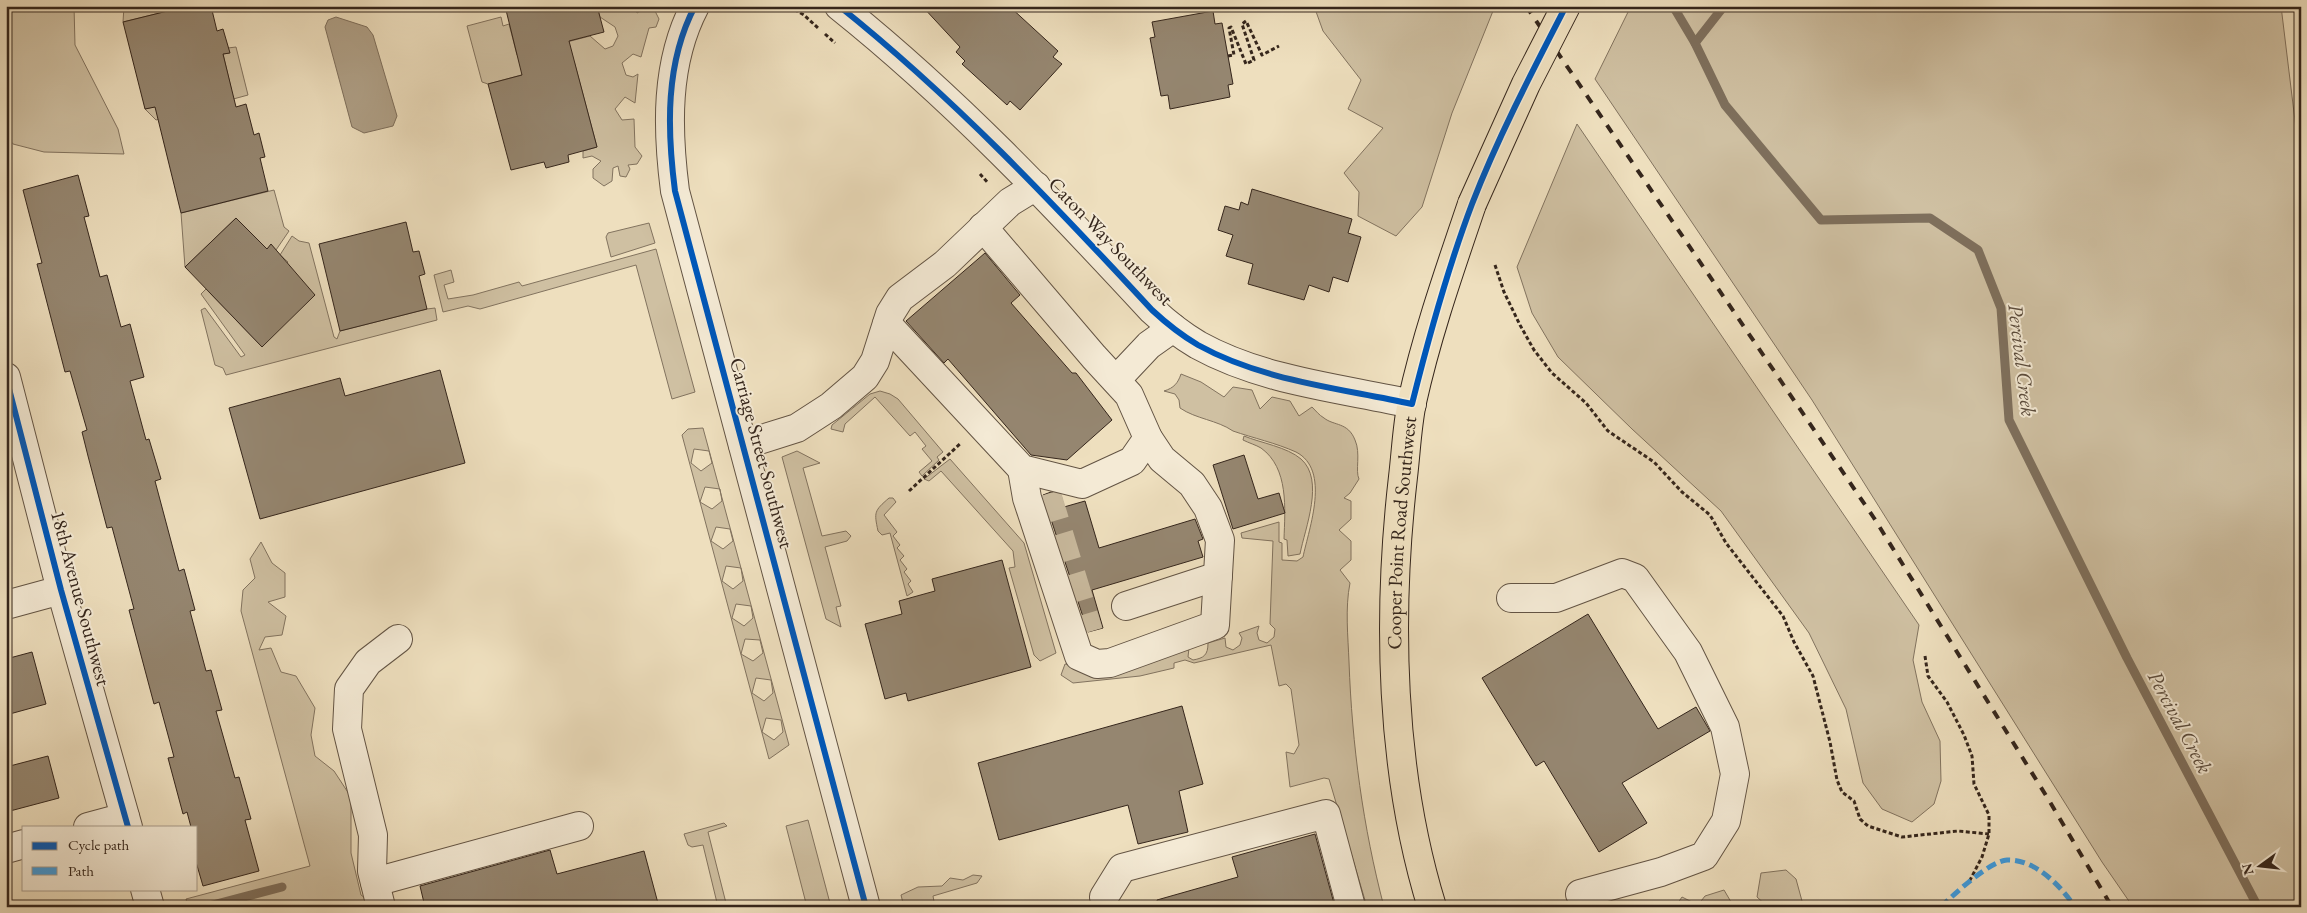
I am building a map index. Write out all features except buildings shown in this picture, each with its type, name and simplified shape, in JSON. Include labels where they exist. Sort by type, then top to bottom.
[{"type":"main road","name":"Cooper Point Road Southwest","points":[[1432,907],[1424,883],[1410,814],[1396,676],[1394,593],[1398,518],[1412,404],[1431,328],[1467,220],[1526,84],[1566,6]]},
{"type":"street","name":"Carriage Street Southwest","points":[[695,6],[678,52],[672,82],[669,113],[670,152],[675,191],[866,907]]},
{"type":"street","name":"Caton Way Southwest","points":[[839,6],[966,117],[1036,186],[1152,310],[1173,328],[1198,345],[1235,363],[1275,376],[1412,404]]},
{"type":"street","points":[[743,445],[797,428],[831,406],[865,377],[875,362],[890,314],[900,298],[945,264],[1010,202],[1036,186]]},
{"type":"street","points":[[983,227],[1129,395],[1148,438],[1162,459],[1192,484],[1208,508],[1220,540],[1215,625],[1110,663],[1097,664],[1079,656],[1028,498],[1022,469]]},
{"type":"street","points":[[887,324],[1022,469],[1048,485],[1082,484],[1132,461],[1148,438]]},
{"type":"street","points":[[1116,380],[1149,345],[1173,328]]},
{"type":"street","name":"18th Avenue Southwest","points":[[6,377],[61,590],[126,822]]},
{"type":"street","points":[[1511,598],[1556,598],[1622,574],[1635,578],[1688,652],[1725,727],[1735,774],[1726,821],[1704,856],[1661,872],[1580,894]]},
{"type":"street","points":[[1126,606],[1218,576]]},
{"type":"street","points":[[6,605],[61,590]]},
{"type":"street","points":[[1089,632],[1097,664]]},
{"type":"street","points":[[398,639],[368,662],[348,690],[347,729],[373,834],[372,871],[378,895],[579,826]]},
{"type":"street","points":[[1104,897],[1122,868],[1326,814],[1351,907]]},
{"type":"street","points":[[96,826],[126,822]]},
{"type":"street","points":[[6,849],[22,845]]},
{"type":"street","points":[[145,890],[150,907]]},
{"type":"path","points":[[1228,56],[1234,55],[1229,28],[1231,27],[1246,64],[1254,60],[1242,24],[1246,21],[1262,55],[1279,46]]},
{"type":"path","points":[[1495,265],[1504,292],[1520,325],[1534,350],[1552,373],[1586,402],[1608,431],[1654,462],[1682,492],[1710,515],[1726,542],[1784,616],[1794,642],[1813,676],[1837,780],[1842,792],[1854,801],[1860,819],[1868,826],[1902,837],[1958,831],[1989,834]]},
{"type":"path","points":[[909,491],[965,439]]},
{"type":"path","points":[[1925,656],[1928,676],[1948,702],[1964,735],[1972,756],[1974,784],[1989,816],[1989,834],[1982,857],[1969,882]]},
{"type":"shaded area","points":[[6,6],[74,6],[75,45],[118,129],[124,154],[44,152],[13,144],[6,134]]},
{"type":"shaded area","points":[[124,6],[188,6],[123,22]]},
{"type":"shaded area","points":[[597,6],[634,6],[637,13],[644,9],[649,9],[650,6],[657,6],[655,11],[659,19],[656,27],[649,28],[641,57],[633,54],[622,63],[626,75],[633,77],[638,74],[635,103],[625,97],[615,109],[622,120],[634,119],[635,147],[642,156],[637,164],[628,165],[630,169],[626,177],[620,176],[618,166],[613,168],[612,181],[604,186],[593,178],[593,169],[601,161],[592,156],[583,158],[583,151],[597,147],[574,61],[488,84],[482,82],[467,26],[501,17],[503,26],[509,24],[517,55],[590,36],[605,49],[613,46],[618,36],[615,27],[600,17]]},
{"type":"shaded area","points":[[1314,6],[1495,6],[1452,113],[1422,207],[1396,236],[1358,216],[1359,192],[1344,173],[1383,128],[1348,109],[1361,80],[1323,31]]},
{"type":"shaded area","points":[[1631,6],[2281,6],[2301,170],[2301,907],[2133,907],[2102,862],[1812,400],[1595,79]]},
{"type":"shaded area","points":[[336,17],[367,27],[373,35],[397,116],[393,126],[364,133],[352,127],[325,27],[328,20]]},
{"type":"shaded area","points":[[236,47],[248,95],[156,120],[145,109],[231,88],[223,54],[229,53],[228,48]]},
{"type":"shaded area","points":[[1577,124],[1919,625],[1913,660],[1922,702],[1940,741],[1941,781],[1934,804],[1912,822],[1882,809],[1863,783],[1846,709],[1809,633],[1721,511],[1632,429],[1558,357],[1532,313],[1517,267]]},
{"type":"shaded area","points":[[274,190],[284,227],[289,231],[276,250],[271,245],[267,249],[236,218],[185,267],[181,213]]},
{"type":"shaded area","points":[[649,223],[655,243],[611,257],[606,237],[608,233]]},
{"type":"shaded area","points":[[292,236],[299,241],[309,243],[334,337],[337,339],[340,331],[427,309],[435,308],[437,320],[226,375],[223,368],[215,365],[201,310],[205,308],[241,357],[245,355],[201,294],[206,289],[261,346],[283,267],[288,262],[280,255]]},
{"type":"shaded area","points":[[656,249],[695,392],[672,399],[636,265],[480,309],[468,306],[443,312],[434,275],[451,270],[454,282],[444,285],[448,299],[473,295],[519,282],[522,286]]},
{"type":"shaded area","points":[[1181,374],[1201,382],[1224,397],[1233,387],[1252,390],[1260,409],[1272,397],[1290,401],[1299,416],[1312,407],[1328,421],[1349,430],[1357,445],[1359,479],[1350,493],[1344,498],[1351,501],[1351,519],[1339,530],[1351,541],[1351,560],[1340,570],[1350,583],[1347,612],[1348,642],[1356,755],[1364,816],[1384,907],[1367,907],[1329,779],[1324,778],[1290,787],[1286,752],[1294,754],[1299,745],[1291,689],[1286,684],[1279,686],[1271,645],[1194,663],[1185,660],[1174,663],[1174,668],[1140,676],[1073,683],[1061,675],[1065,664],[1075,665],[1189,648],[1188,657],[1193,660],[1203,657],[1208,643],[1225,638],[1226,647],[1233,650],[1240,645],[1242,638],[1239,633],[1259,626],[1257,633],[1259,640],[1267,643],[1274,637],[1275,629],[1270,624],[1273,541],[1242,538],[1241,533],[1279,522],[1279,542],[1282,543],[1282,560],[1297,561],[1303,557],[1315,500],[1313,472],[1307,460],[1296,452],[1233,431],[1180,408],[1179,400],[1175,394],[1164,391],[1175,385]]},
{"type":"shaded area","points":[[880,391],[898,399],[943,452],[937,457],[939,460],[922,476],[919,472],[932,461],[922,449],[926,446],[915,432],[910,436],[875,397],[845,424],[843,432],[831,429],[832,425],[870,394]]},
{"type":"shaded area","points":[[703,428],[720,489],[705,487],[700,502],[712,509],[722,501],[721,493],[789,745],[769,759],[682,435],[688,429]],"holes":[[[694,449],[709,451],[712,463],[701,471],[691,463]],[[716,527],[730,529],[733,541],[723,549],[711,541]],[[726,566],[741,568],[743,581],[733,589],[722,581]],[[736,604],[751,606],[753,618],[744,626],[732,618]],[[745,639],[760,640],[763,653],[753,661],[741,654]],[[756,678],[771,680],[773,693],[764,701],[752,693]],[[766,718],[781,720],[783,732],[774,740],[762,732]]]},
{"type":"shaded area","points":[[1244,436],[1289,451],[1301,459],[1308,468],[1312,479],[1313,491],[1309,518],[1300,554],[1288,556],[1287,540],[1284,539],[1285,502],[1277,466],[1261,448],[1243,440]]},
{"type":"shaded area","points":[[797,451],[820,463],[803,468],[822,536],[846,531],[851,536],[847,541],[825,547],[841,606],[836,607],[841,627],[826,619],[782,457]]},
{"type":"shaded area","points":[[950,459],[1024,543],[1056,653],[1040,661],[1034,655],[1009,568],[1015,567],[1013,551],[941,471],[929,481],[924,479]]},
{"type":"shaded area","points":[[889,498],[893,498],[896,502],[884,515],[897,532],[893,536],[900,545],[897,548],[904,556],[900,560],[907,569],[904,572],[911,581],[908,584],[913,592],[907,596],[890,533],[882,535],[878,531],[876,512]]},
{"type":"shaded area","points":[[261,542],[272,563],[285,573],[285,597],[268,602],[286,616],[282,635],[265,637],[259,650],[271,648],[281,672],[296,676],[315,708],[311,735],[315,756],[334,771],[351,797],[351,853],[361,895],[378,907],[188,907],[186,899],[310,866],[241,611],[243,590],[255,578],[250,559]]},
{"type":"shaded area","points":[[808,820],[831,907],[807,907],[786,826]]},
{"type":"shaded area","points":[[724,823],[727,826],[708,832],[727,907],[718,907],[703,845],[692,847],[688,845],[684,834]]},
{"type":"shaded area","points":[[1786,870],[1796,879],[1802,901],[1798,907],[1768,907],[1757,897],[1761,873]]},
{"type":"shaded area","points":[[973,875],[982,876],[977,883],[933,896],[935,907],[904,907],[901,895],[918,887],[942,886],[950,878],[963,880]]},
{"type":"shaded area","points":[[1724,890],[1734,907],[1675,907],[1682,897],[1698,905],[1705,896]]},
{"type":"waterway","name":"Percival Creek","points":[[1673,6],[1695,43],[1725,105],[1821,220],[1930,218],[1978,250],[2001,308],[2009,420],[2127,658],[2258,907]]},
{"type":"waterway","points":[[1695,43],[1724,6]]},
{"type":"waterway","points":[[205,907],[282,887]]},
{"type":"tunnel","points":[[1047,494],[1089,632]]},
{"type":"railway","points":[[1526,6],[1874,518],[2050,802],[2112,907]]},
{"type":"marked path","points":[[1941,907],[1982,872],[1991,866],[2007,860],[2027,864],[2046,875],[2075,907]]},
{"type":"cycle path","points":[[695,6],[685,28],[673,73],[670,120],[675,191],[866,907]]},
{"type":"cycle path","points":[[839,6],[962,114],[1040,191],[1152,310],[1186,337],[1223,357],[1275,375],[1412,404],[1439,303],[1472,204],[1504,129],[1566,6]]},
{"type":"cycle path","points":[[6,377],[61,590],[128,826]]}]
